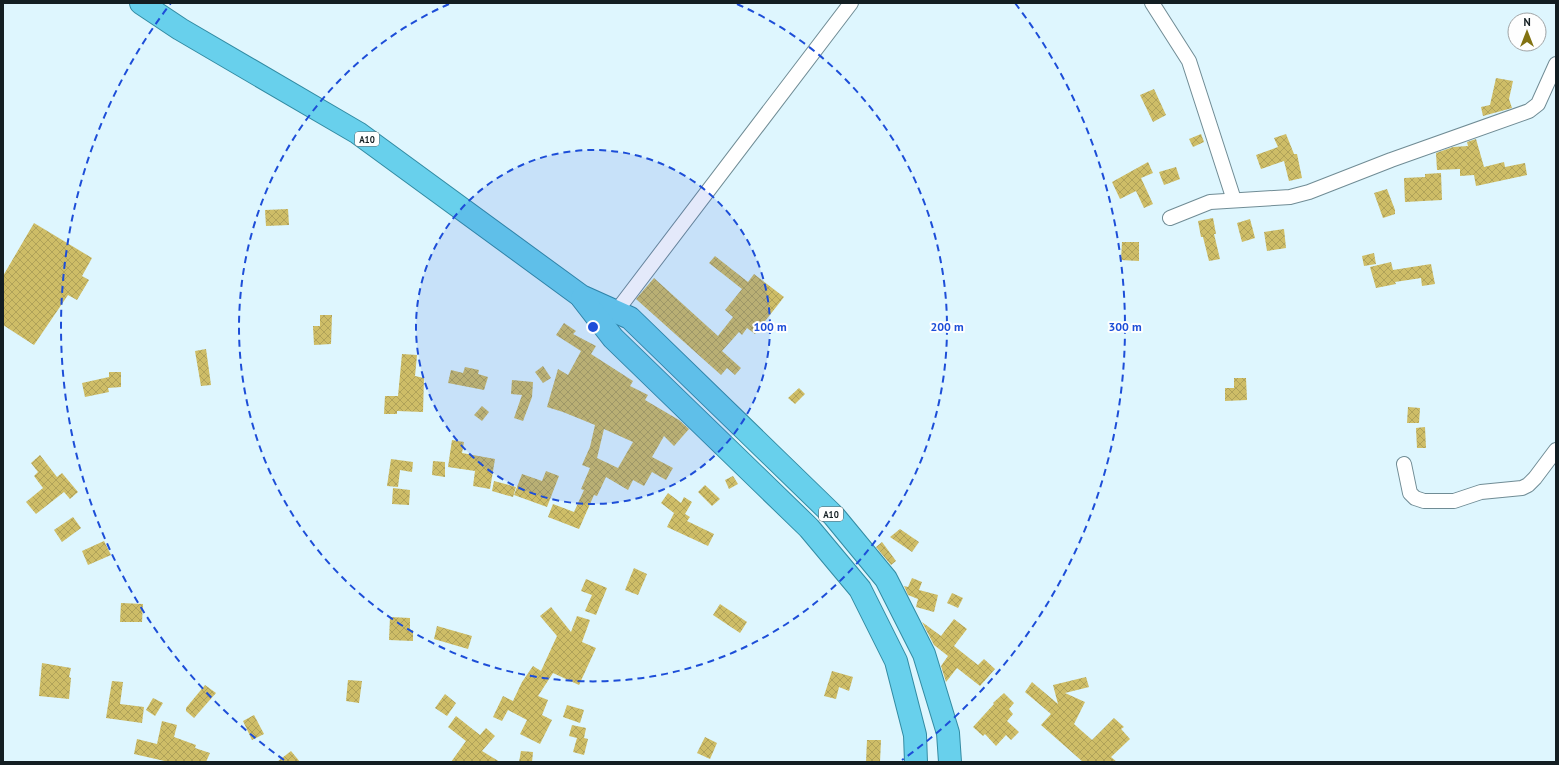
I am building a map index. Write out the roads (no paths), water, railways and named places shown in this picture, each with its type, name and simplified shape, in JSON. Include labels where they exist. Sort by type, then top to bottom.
[{"type":"highway","name":"A10","points":[[141,3],[180,29],[358,133],[610,319],[630,318],[834,516],[886,579],[924,654],[948,733],[950,762]]},
{"type":"highway","name":"A10","points":[[610,319],[613,338],[809,528],[860,589],[896,661],[915,735],[916,762]]},
{"type":"highway","points":[[915,735],[948,733]]},
{"type":"street","points":[[610,319],[851,3]]},
{"type":"street","points":[[1152,3],[1189,61],[1234,200]]},
{"type":"street","points":[[1170,218],[1210,202],[1290,197],[1309,192],[1391,160],[1529,111],[1538,104],[1556,64]]},
{"type":"street","points":[[1404,464],[1410,493],[1415,498],[1424,501],[1454,501],[1481,492],[1522,488],[1528,485],[1535,478],[1556,450]]}]
